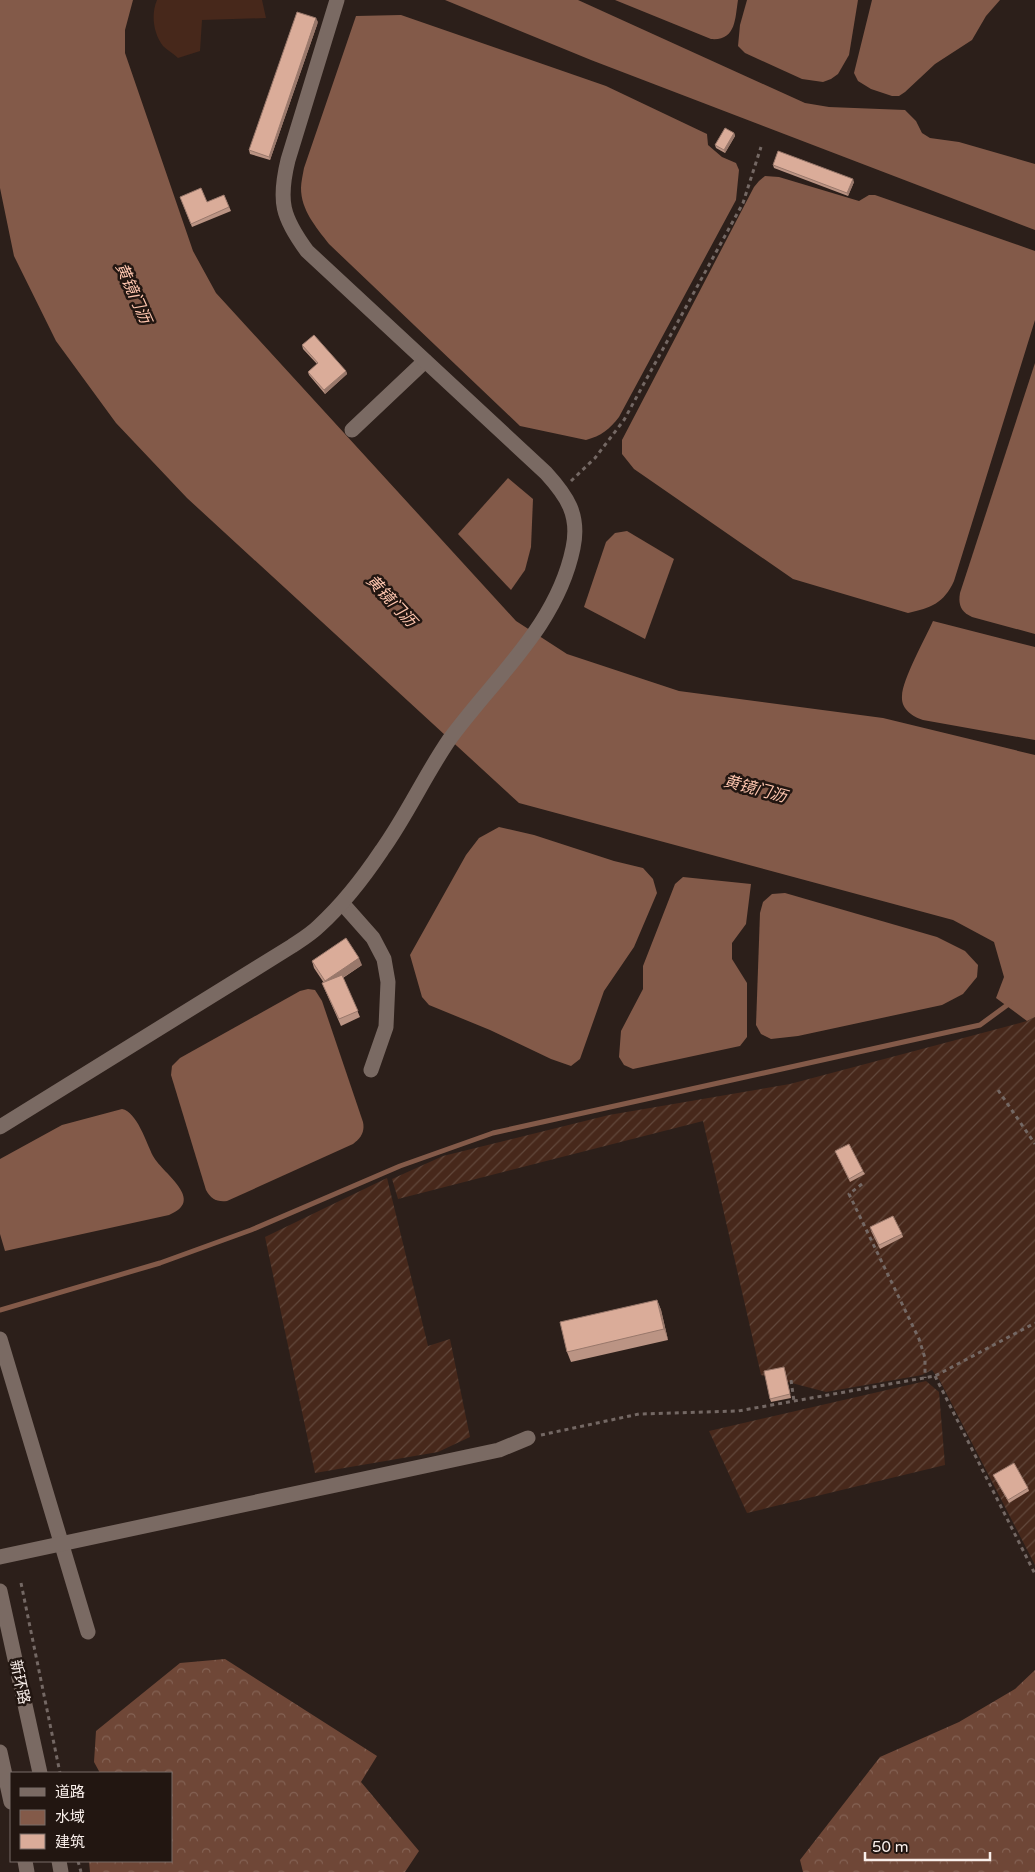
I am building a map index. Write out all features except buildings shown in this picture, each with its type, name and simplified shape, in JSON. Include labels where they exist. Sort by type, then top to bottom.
[{"type":"street","points":[[0,1127],[292,946],[318,927],[342,903],[382,850],[449,741],[537,631],[558,592],[573,548],[575,528],[572,507],[560,489],[307,251],[293,232],[284,209],[282,184],[337,0]]},
{"type":"street","points":[[352,430],[425,361]]},
{"type":"street","points":[[342,903],[373,938],[384,959],[388,982],[386,1027],[371,1070]]},
{"type":"street","points":[[0,1339],[88,1632]]},
{"type":"street","points":[[0,1557],[500,1450],[528,1438]]},
{"type":"street","name":"新环路","points":[[0,1590],[40,1772]]},
{"type":"street","points":[[0,1752],[10,1797]]},
{"type":"path","points":[[560,489],[579,475],[595,458],[624,420],[743,203],[761,148]]},
{"type":"path","points":[[998,1090],[1035,1144]]},
{"type":"path","points":[[862,1184],[849,1194],[919,1339],[925,1358],[925,1378]]},
{"type":"path","points":[[528,1438],[639,1414],[738,1411],[935,1376],[1035,1323]]},
{"type":"path","points":[[935,1376],[1035,1574]]},
{"type":"path","points":[[791,1380],[794,1401]]},
{"type":"path","points":[[21,1583],[60,1772]]},
{"type":"shaded area","points":[[157,0],[262,0],[266,18],[202,20],[200,51],[178,58],[163,46],[157,35],[154,11]]},
{"type":"shaded area","points":[[1035,1017],[1035,1565],[940,1381],[932,1370],[922,1375],[826,1392],[761,1375],[703,1121],[398,1199],[392,1179],[443,1156],[609,1115],[790,1084],[1027,1021]]},
{"type":"shaded area","points":[[387,1178],[428,1346],[450,1339],[470,1437],[438,1452],[315,1473],[265,1237]]},
{"type":"shaded area","points":[[926,1381],[939,1392],[945,1465],[747,1513],[709,1431]]},
{"type":"green space","points":[[225,1659],[377,1756],[361,1782],[419,1851],[405,1872],[90,1872],[89,1862],[172,1862],[172,1772],[99,1772],[94,1762],[96,1731],[180,1663]]},
{"type":"green space","points":[[1035,1670],[1035,1872],[803,1872],[800,1860],[880,1757],[959,1722],[1015,1689]]},
{"type":"water","name":"黄镜门沥","points":[[0,0],[133,0],[125,30],[125,53],[193,251],[216,293],[516,621],[567,654],[679,691],[883,718],[1035,755],[1035,1017],[1027,1021],[996,998],[1004,977],[994,942],[953,920],[519,803],[187,498],[116,423],[56,341],[14,256],[0,188]]},
{"type":"water","points":[[445,0],[578,0],[805,103],[829,107],[905,110],[916,121],[922,133],[930,138],[959,142],[1035,164],[1035,230],[591,60]]},
{"type":"water","points":[[615,0],[738,0],[735,21],[730,33],[719,39],[711,39]]},
{"type":"water","points":[[747,0],[858,0],[849,55],[838,74],[823,82],[802,79],[745,53],[738,46],[740,25]]},
{"type":"water","points":[[872,0],[1000,0],[986,16],[972,40],[935,64],[905,92],[899,96],[892,96],[871,89],[858,81],[854,73]]},
{"type":"water","points":[[401,15],[606,86],[707,134],[708,145],[722,157],[736,163],[739,170],[736,200],[619,417],[601,434],[586,440],[520,426],[329,244],[306,211],[301,188],[304,168],[356,16]]},
{"type":"water","points":[[765,176],[779,177],[859,201],[869,195],[875,195],[1035,251],[1035,320],[954,581],[946,595],[936,603],[923,609],[908,613],[793,579],[634,469],[622,454],[622,440],[754,187]]},
{"type":"water","points":[[1035,363],[1035,634],[972,617],[965,613],[959,601]]},
{"type":"water","points":[[508,478],[533,499],[531,547],[525,570],[511,590],[458,534]]},
{"type":"water","points":[[627,531],[674,559],[645,639],[584,607],[606,542],[615,533]]},
{"type":"water","points":[[933,621],[1035,647],[1035,740],[923,720],[911,714],[905,708],[902,701],[903,689]]},
{"type":"water","points":[[499,827],[534,835],[614,861],[643,868],[653,879],[657,893],[634,947],[604,991],[580,1059],[571,1066],[429,1005],[422,997],[410,955],[466,855],[479,838]]},
{"type":"water","points":[[683,877],[751,884],[746,924],[732,943],[732,959],[747,983],[747,1037],[740,1046],[633,1069],[624,1065],[619,1057],[621,1031],[643,989],[643,966],[675,884]]},
{"type":"water","points":[[785,893],[937,937],[965,951],[978,965],[977,977],[963,994],[942,1005],[798,1036],[771,1039],[761,1034],[756,1025],[760,913],[763,902],[772,894]]},
{"type":"water","points":[[315,990],[322,1001],[363,1122],[362,1134],[353,1144],[227,1201],[214,1199],[206,1190],[171,1075],[172,1066],[180,1058],[300,991]]},
{"type":"water","points":[[122,1109],[127,1111],[137,1121],[153,1156],[179,1187],[184,1202],[179,1209],[169,1215],[5,1251],[0,1234],[0,1159],[62,1125]]},
{"type":"waterway","points":[[0,1310],[160,1263],[251,1230],[400,1166],[493,1133],[980,1025],[1010,1003]]}]
